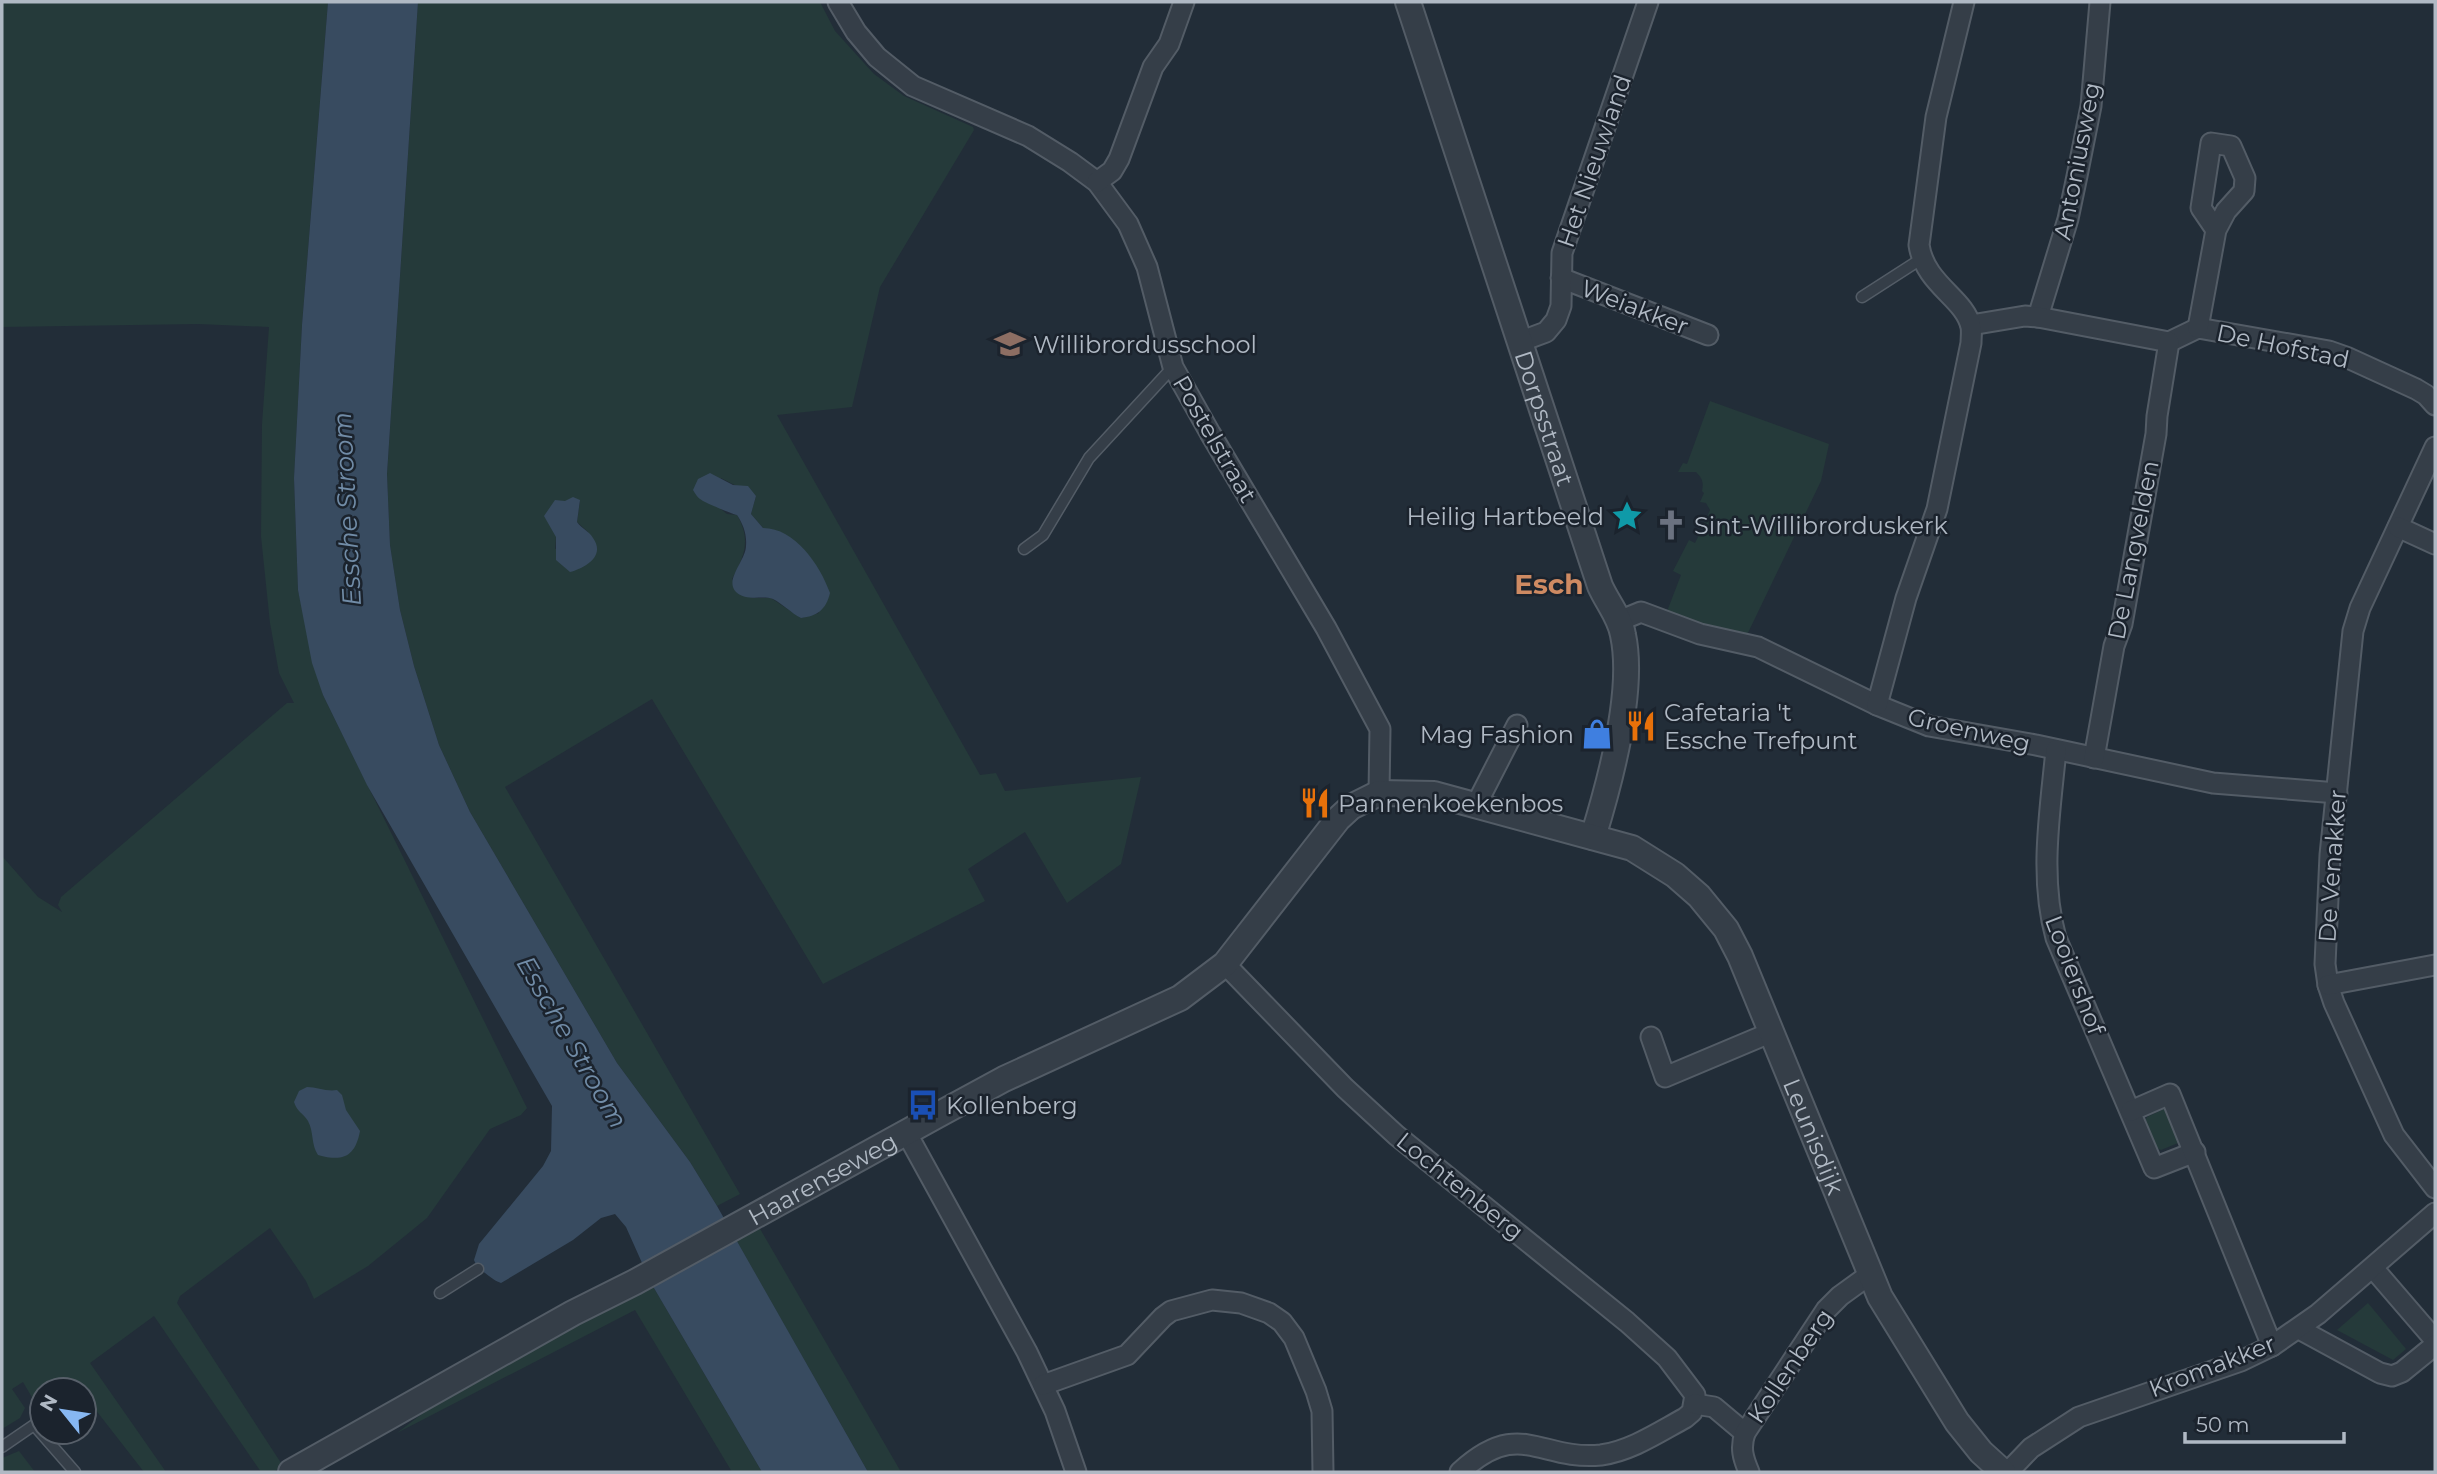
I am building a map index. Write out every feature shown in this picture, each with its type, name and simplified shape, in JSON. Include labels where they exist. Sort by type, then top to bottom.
[{"type":"street","name":"Postelstraat","points":[[838,2],[856,32],[877,57],[913,86],[1028,136],[1070,162],[1097,182],[1128,224],[1147,267],[1174,367],[1210,433],[1326,628],[1380,729],[1379,793]]},
{"type":"street","points":[[1097,182],[1112,171],[1119,159],[1153,67],[1169,44],[1184,2]]},
{"type":"street","name":"Dorpsstraat","points":[[1408,2],[1600,586],[1619,621],[1626,652],[1623,703],[1614,765],[1593,837]]},
{"type":"street","name":"Het Nieuwland","points":[[1519,342],[1546,331],[1556,320],[1561,306],[1562,253],[1648,2]]},
{"type":"street","points":[[1877,705],[1906,598],[1937,509],[1971,343],[1970,325],[1961,309],[1929,273],[1921,259],[1920,233],[1936,117],[1964,2]]},
{"type":"street","name":"Antoniusweg","points":[[2038,317],[2066,229],[2091,106],[2100,2]]},
{"type":"street","points":[[2198,328],[2216,230]]},
{"type":"street","name":"Weiakker","points":[[1561,278],[1708,335]]},
{"type":"street","points":[[1970,325],[2025,316],[2038,317],[2169,342]]},
{"type":"street","name":"De Hofstad","points":[[2169,342],[2198,328],[2329,351],[2346,356],[2431,400]]},
{"type":"street","name":"De Langvelden","points":[[2094,758],[2157,434],[2157,416],[2169,342]]},
{"type":"street","name":"De Venakker","points":[[2435,446],[2360,608],[2353,631],[2330,855],[2326,950],[2328,985],[2334,1003],[2394,1135],[2435,1188]]},
{"type":"street","points":[[2399,527],[2435,544]]},
{"type":"street","name":"Groenweg","points":[[1619,621],[1641,612],[1700,634],[1758,647],[1877,705],[1928,726],[2213,783],[2337,793]]},
{"type":"street","points":[[1379,793],[1433,794],[1476,805],[1517,725]]},
{"type":"street","name":"Looiershof","points":[[2056,750],[2046,870],[2049,912],[2056,938],[2154,1168],[2195,1152]]},
{"type":"street","name":"Haarenseweg","points":[[291,1472],[573,1313],[635,1282],[1004,1079],[1181,998],[1225,964],[1338,820],[1351,807],[1379,793]]},
{"type":"street","name":"Leunisdijk","points":[[1476,805],[1632,848],[1675,875],[1699,897],[1726,929],[1772,1032],[1870,1275],[1945,1405],[1981,1452],[2003,1472]]},
{"type":"street","name":"Lochtenberg","points":[[1225,964],[1345,1088],[1396,1135],[1627,1322],[1667,1358],[1695,1395],[1695,1404]]},
{"type":"street","points":[[2328,985],[2435,965]]},
{"type":"street","points":[[1651,1037],[1665,1077],[1772,1032]]},
{"type":"street","points":[[2131,1111],[2170,1094],[2272,1346]]},
{"type":"street","points":[[906,1132],[1021,1340],[1055,1410],[1076,1472]]},
{"type":"street","name":"Kromakker","points":[[2008,1472],[2031,1448],[2079,1417],[2241,1361],[2272,1346],[2299,1329],[2435,1213]]},
{"type":"street","points":[[2299,1329],[2380,1373],[2392,1376],[2402,1372],[2435,1343],[2373,1268]]},
{"type":"street","name":"Kollenberg","points":[[1749,1472],[1742,1457],[1745,1433],[1826,1310],[1840,1296],[1870,1275]]},
{"type":"street","points":[[1043,1385],[1127,1355],[1171,1311],[1212,1300],[1241,1303],[1269,1313],[1282,1322],[1294,1338],[1322,1411],[1323,1472]]},
{"type":"street","points":[[1460,1472],[1482,1454],[1508,1444],[1535,1445],[1582,1455],[1623,1450],[1685,1418],[1692,1412],[1695,1404]]},
{"type":"street","name":"Kollenberg","points":[[1695,1404],[1714,1407],[1745,1433]]},
{"type":"lane","points":[[1862,297],[1921,259]]},
{"type":"lane","points":[[1024,549],[1043,535],[1089,458],[1174,367]]},
{"type":"lane","points":[[439,1293],[478,1269]]},
{"type":"lane","points":[[2,1447],[34,1425],[75,1472]]},
{"type":"green space","points":[[2,2],[328,2],[302,325],[294,478],[298,590],[323,695],[527,1108],[521,1115],[490,1129],[427,1218],[368,1266],[314,1299],[306,1281],[270,1228],[180,1296],[177,1303],[283,1466],[273,1472],[261,1472],[154,1316],[90,1363],[166,1472],[144,1472],[98,1413],[98,1376],[28,1376],[28,1391],[23,1382],[12,1389],[25,1408],[20,1418],[2,1429],[2,856],[38,897],[62,912],[58,905],[61,897],[287,703],[294,703],[279,673],[270,623],[261,536],[262,424],[269,327],[198,324],[2,327]]},
{"type":"green space","points":[[418,2],[820,2],[835,31],[874,74],[904,96],[973,127],[974,130],[880,287],[852,407],[777,415],[980,775],[996,773],[1005,791],[1141,777],[1121,864],[1067,903],[1025,832],[968,869],[985,901],[823,984],[652,699],[505,787],[740,1194],[717,1206],[690,1162],[617,1063],[470,812],[439,745],[400,610],[390,545],[387,474]],"holes":[[[721,478],[756,496],[751,514],[819,613],[801,618],[771,598],[752,598],[732,579],[743,555],[745,539],[737,515],[727,514],[717,506]],[[580,501],[577,522],[588,532],[555,549],[556,537]]]},
{"type":"green space","points":[[1710,401],[1829,444],[1821,481],[1746,637],[1706,628],[1666,614],[1681,575],[1673,571],[1689,540],[1695,543],[1699,535],[1702,536],[1705,529],[1702,528],[1710,510],[1706,503],[1700,502],[1704,493],[1698,474],[1678,472],[1683,463],[1687,464]]},
{"type":"green space","points":[[2164,1109],[2168,1111],[2180,1138],[2178,1143],[2161,1150],[2155,1147],[2145,1121],[2147,1117]]},
{"type":"green space","points":[[759,1227],[901,1472],[868,1472],[736,1240]]},
{"type":"green space","points":[[651,1283],[762,1472],[732,1472],[635,1310],[397,1433],[444,1397]]},
{"type":"green space","points":[[2368,1303],[2406,1349],[2393,1360],[2337,1330]]},
{"type":"green space","points":[[19,1451],[35,1472],[2,1472],[2,1458]]},
{"type":"water","name":"Essche Stroom","points":[[328,2],[418,2],[387,474],[390,545],[400,610],[439,745],[470,812],[617,1063],[690,1162],[868,1472],[762,1472],[651,1283],[626,1227],[615,1214],[601,1218],[573,1240],[501,1283],[478,1269],[474,1260],[479,1244],[543,1166],[551,1151],[552,1106],[367,785],[323,695],[312,663],[298,590],[294,478],[302,325]]},
{"type":"water","points":[[710,473],[733,485],[748,486],[756,496],[751,514],[763,528],[786,534],[813,560],[830,593],[820,611],[801,618],[773,599],[750,598],[736,592],[732,582],[745,552],[745,533],[737,515],[702,501],[693,490],[698,479]]},
{"type":"water","points":[[573,497],[580,500],[577,522],[591,536],[597,550],[592,560],[582,568],[570,572],[556,560],[556,537],[544,516],[555,500],[565,501]]},
{"type":"water","points":[[307,1087],[337,1090],[342,1095],[346,1110],[360,1131],[351,1152],[334,1158],[318,1155],[308,1121],[294,1102],[299,1091]]},
{"type":"place","name":"Willibrordusschool","points":[[1010,344]]},
{"type":"place","name":"Heilig Hartbeeld","points":[[1627,516]]},
{"type":"place","name":"Sint-Willibrorduskerk","points":[[1671,525]]},
{"type":"place","name":"Cafetaria 't Essche Trefpunt","points":[[1641,726]]},
{"type":"place","name":"Mag Fashion","points":[[1597,734]]},
{"type":"place","name":"Pannenkoekenbos","points":[[1315,803]]},
{"type":"place","name":"Kollenberg","points":[[923,1105]]},
{"type":"district","name":"Esch","points":[[1549,584]]}]
